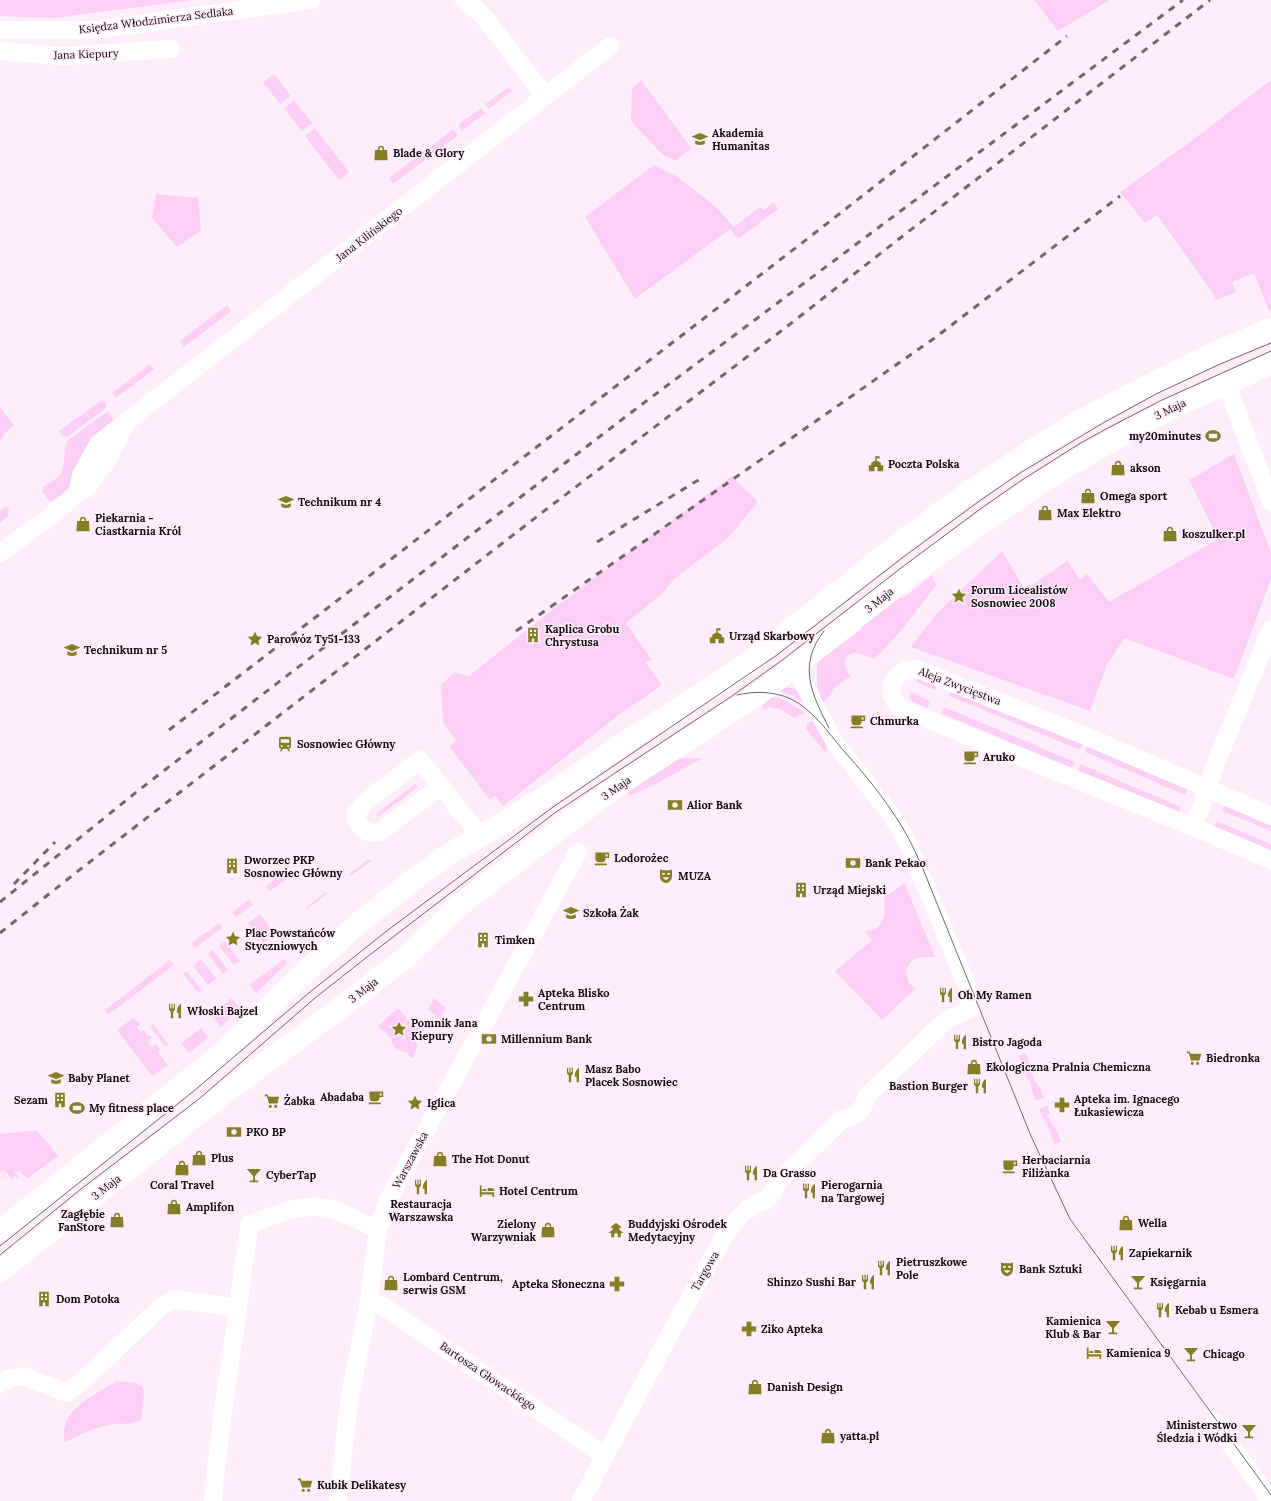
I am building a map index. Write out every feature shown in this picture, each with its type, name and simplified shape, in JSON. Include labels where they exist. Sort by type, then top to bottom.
[{"type":"main road","points":[[0,1231],[220,1054],[358,923],[421,874],[549,794],[756,657],[892,549],[959,499],[1031,451],[1085,418],[1151,384],[1219,351],[1271,330]]},
{"type":"main road","name":"3 Maja","points":[[0,1271],[226,1092],[351,1000],[405,958],[456,908],[533,849],[617,786],[751,699],[794,667],[906,578],[972,530],[1043,480],[1132,429],[1226,383],[1271,364]]},
{"type":"street","name":"Księdza Włodzimierza Sedlaka","points":[[0,30],[95,30],[311,0]]},
{"type":"street","points":[[464,0],[485,18],[545,96]]},
{"type":"street","name":"Jana Kilińskiego","points":[[0,553],[52,515],[77,493],[81,475],[99,443],[610,46]]},
{"type":"street","name":"Jana Kiepury","points":[[0,51],[63,56],[171,49]]},
{"type":"street","points":[[1226,383],[1271,502]]},
{"type":"street","points":[[1191,825],[1201,808],[1214,768],[1271,629]]},
{"type":"street","name":"Targowa","points":[[581,1501],[692,1294],[727,1232],[737,1219],[752,1205],[764,1201],[773,1194],[777,1182],[843,1120],[855,1116],[864,1108],[867,1096],[945,1021],[970,1009],[968,988],[906,839],[888,811],[836,744],[794,667]]},
{"type":"street","name":"Aleja Zwycięstwa","points":[[1271,816],[1088,737],[917,669],[903,671],[893,682],[891,688],[892,697],[900,708],[1191,825],[1271,860]]},
{"type":"street","points":[[441,786],[380,832],[367,832],[361,828],[357,821],[356,814],[364,803],[420,760],[441,786],[480,836]]},
{"type":"street","name":"Warszawska","points":[[338,1501],[349,1401],[369,1302],[378,1229],[388,1200],[578,852]]},
{"type":"street","points":[[213,1501],[217,1456],[245,1250],[250,1224],[299,1207],[314,1206],[335,1209],[378,1229]]},
{"type":"street","points":[[0,1384],[7,1379],[23,1376],[67,1393],[91,1373],[162,1306],[174,1299],[238,1308]]},
{"type":"street","name":"Bartosza Głowackiego","points":[[369,1302],[383,1306],[605,1456]]},
{"type":"street","points":[[1215,1422],[1271,1501]]},
{"type":"shaded area","points":[[0,0],[192,0],[54,18],[0,16]]},
{"type":"shaded area","points":[[1034,0],[1110,0],[1058,31]]},
{"type":"shaded area","points":[[274,74],[291,96],[280,104],[263,82]]},
{"type":"shaded area","points":[[641,80],[691,148],[676,161],[663,155],[631,121],[632,89]]},
{"type":"shaded area","points":[[1271,80],[1271,310],[1269,311],[1254,273],[1232,282],[1236,292],[1216,300],[1214,295],[1157,215],[1145,223],[1120,192],[1190,142]]},
{"type":"shaded area","points":[[509,87],[512,91],[489,109],[485,104]]},
{"type":"shaded area","points":[[294,100],[312,123],[302,131],[284,109]]},
{"type":"shaded area","points":[[481,108],[485,113],[462,131],[458,125]]},
{"type":"shaded area","points":[[315,128],[349,172],[339,180],[305,136]]},
{"type":"shaded area","points":[[453,129],[458,135],[434,154],[429,148]]},
{"type":"shaded area","points":[[424,151],[429,157],[393,184],[389,178]]},
{"type":"shaded area","points":[[654,165],[678,177],[716,207],[734,227],[760,207],[764,210],[774,202],[778,209],[738,239],[730,229],[635,299],[585,217]]},
{"type":"shaded area","points":[[156,194],[198,198],[201,230],[177,247],[152,218]]},
{"type":"shaded area","points":[[227,305],[231,311],[184,347],[180,341]]},
{"type":"shaded area","points":[[150,364],[154,369],[116,398],[112,393]]},
{"type":"shaded area","points":[[102,400],[106,403],[106,408],[67,437],[62,436],[59,431]]},
{"type":"shaded area","points":[[0,407],[14,425],[4,434],[0,442]]},
{"type":"shaded area","points":[[108,411],[114,421],[81,462],[67,491],[50,502],[42,491],[43,487],[56,479],[61,473],[64,464],[67,441]]},
{"type":"shaded area","points":[[1234,454],[1271,553],[1271,579],[1234,679],[1125,638],[1107,664],[1090,711],[911,647],[937,613],[1002,551],[1025,590],[1067,561],[1080,580],[1087,574],[1109,602],[1218,539],[1189,480]]},
{"type":"shaded area","points":[[732,476],[758,502],[728,538],[674,579],[662,594],[626,623],[652,660],[645,662],[662,685],[620,714],[503,806],[495,796],[490,800],[449,746],[456,741],[459,745],[443,722],[441,685],[454,673],[469,676],[553,609]]},
{"type":"shaded area","points":[[6,506],[9,509],[8,516],[0,523],[0,511]]},
{"type":"shaded area","points":[[933,575],[933,580],[936,584],[938,583],[899,633],[875,659],[856,653],[850,654],[846,657],[845,665],[851,676],[834,688],[830,696],[823,703],[817,685],[817,662],[862,629],[860,627],[901,597],[903,598]]},
{"type":"shaded area","points":[[919,675],[938,683],[935,690],[916,682]]},
{"type":"shaded area","points":[[781,688],[794,689],[799,693],[806,704],[791,695],[777,691]]},
{"type":"shaded area","points":[[952,689],[1083,744],[1080,750],[949,696]]},
{"type":"shaded area","points":[[911,692],[930,701],[927,708],[912,701],[909,697]]},
{"type":"shaded area","points":[[770,696],[787,701],[805,713],[795,718],[779,709],[768,707],[767,710],[764,709],[761,704]]},
{"type":"shaded area","points":[[944,707],[1075,762],[1072,768],[941,713]]},
{"type":"shaded area","points":[[813,720],[827,746],[826,753],[806,729],[807,723]]},
{"type":"shaded area","points":[[1087,746],[1188,788],[1185,795],[1085,752]]},
{"type":"shaded area","points":[[687,758],[701,759],[656,784],[630,796],[627,792],[673,760]]},
{"type":"shaded area","points":[[1080,764],[1181,807],[1179,813],[1078,771]]},
{"type":"shaded area","points":[[415,784],[418,787],[378,817],[376,814]]},
{"type":"shaded area","points":[[1225,804],[1271,823],[1271,831],[1222,811]]},
{"type":"shaded area","points":[[1217,821],[1271,844],[1271,851],[1214,827]]},
{"type":"shaded area","points":[[369,859],[371,861],[350,876],[349,874]]},
{"type":"shaded area","points":[[284,872],[288,878],[270,891],[266,886]]},
{"type":"shaded area","points":[[905,884],[935,957],[921,957],[914,959],[911,962],[906,971],[909,983],[915,989],[882,1020],[835,971],[872,940],[865,932],[872,930],[881,924],[884,916],[884,898]]},
{"type":"shaded area","points":[[326,892],[327,894],[307,909],[306,908]]},
{"type":"shaded area","points":[[249,899],[253,905],[236,917],[232,913]]},
{"type":"shaded area","points":[[260,914],[275,934],[263,943],[248,923]]},
{"type":"shaded area","points":[[219,923],[222,928],[195,948],[191,943]]},
{"type":"shaded area","points":[[225,941],[240,961],[234,965],[219,946]]},
{"type":"shaded area","points":[[213,950],[228,970],[223,974],[208,954]]},
{"type":"shaded area","points":[[201,959],[216,978],[208,985],[193,966]]},
{"type":"shaded area","points":[[284,959],[287,963],[256,993],[249,985]]},
{"type":"shaded area","points":[[170,960],[174,965],[108,1015],[105,1010]]},
{"type":"shaded area","points":[[186,971],[202,990],[198,993],[183,974]]},
{"type":"shaded area","points":[[232,998],[240,1009],[221,1027],[211,1015]]},
{"type":"shaded area","points":[[434,998],[446,1008],[440,1019],[428,1009]]},
{"type":"shaded area","points":[[398,1008],[407,1019],[401,1026],[399,1024],[394,1028],[398,1034],[403,1030],[402,1027],[408,1020],[418,1028],[416,1043],[418,1044],[413,1058],[409,1056],[409,1054],[396,1049],[391,1041],[392,1039],[378,1026]]},
{"type":"shaded area","points":[[133,1018],[141,1024],[137,1027],[141,1032],[144,1030],[148,1036],[150,1035],[152,1038],[148,1042],[152,1047],[156,1044],[160,1050],[158,1052],[168,1065],[152,1076],[117,1030]]},
{"type":"shaded area","points":[[153,1024],[168,1044],[165,1046],[150,1027]]},
{"type":"shaded area","points":[[201,1028],[208,1038],[189,1053],[181,1043]]},
{"type":"shaded area","points":[[1026,1053],[1034,1080],[1040,1088],[1044,1098],[1036,1101],[1031,1088],[1032,1087],[1022,1067],[1024,1066],[1019,1056]]},
{"type":"shaded area","points":[[1047,1105],[1050,1113],[1047,1116],[1058,1133],[1061,1142],[1055,1144],[1046,1121],[1044,1121],[1039,1109]]},
{"type":"shaded area","points":[[37,1130],[58,1156],[27,1179],[19,1170],[18,1173],[15,1170],[14,1171],[19,1178],[18,1179],[15,1176],[13,1180],[3,1170],[2,1171],[7,1177],[6,1178],[0,1170],[0,1134]]},
{"type":"shaded area","points":[[117,1381],[136,1383],[142,1386],[144,1392],[141,1420],[133,1423],[104,1426],[65,1442],[64,1431],[72,1412],[89,1398]]},
{"type":"tram line","points":[[0,1246],[195,1090],[310,992],[388,930],[553,807],[777,655],[902,558],[978,502],[1020,473],[1103,423],[1156,394],[1218,365],[1271,343]]},
{"type":"tram line","points":[[0,1255],[81,1189],[199,1099],[315,998],[556,812],[732,696],[781,661],[983,507],[1022,480],[1106,429],[1160,401],[1271,351]]},
{"type":"tram line","points":[[824,631],[811,656],[809,668],[813,692],[817,704],[829,728]]},
{"type":"tram line","points":[[737,695],[757,692],[778,694],[791,699],[806,709],[813,715],[862,772],[896,817],[923,869],[1031,1136],[1070,1219],[1271,1495]]},
{"type":"railway","points":[[0,902],[139,790],[637,408],[1183,0]]},
{"type":"railway","points":[[0,933],[548,508],[785,328],[1210,0]]},
{"type":"railway","points":[[169,730],[811,236],[1067,36]]},
{"type":"railway","points":[[516,631],[936,337],[1120,196]]},
{"type":"railway","points":[[597,542],[700,479]]},
{"type":"railway","points":[[14,884],[55,842]]},
{"type":"place","name":"Akademia Humanitas","points":[[700,139]]},
{"type":"place","name":"Blade & Glory","points":[[381,153]]},
{"type":"place","name":"my20minutes","points":[[1213,436]]},
{"type":"place","name":"Poczta Polska","points":[[876,464]]},
{"type":"place","name":"akson","points":[[1118,468]]},
{"type":"place","name":"Omega sport","points":[[1088,496]]},
{"type":"place","name":"Technikum nr 4","points":[[286,502]]},
{"type":"place","name":"Max Elektro","points":[[1045,513]]},
{"type":"place","name":"Piekarnia - Ciastkarnia Król","points":[[83,524]]},
{"type":"place","name":"koszulker.pl","points":[[1170,534]]},
{"type":"place","name":"Forum Licealistów Sosnowiec 2008","points":[[959,596]]},
{"type":"place","name":"Kaplica Grobu Chrystusa","points":[[533,635]]},
{"type":"place","name":"Urząd Skarbowy","points":[[717,636]]},
{"type":"place","name":"Parowóz Ty51-133","points":[[255,639]]},
{"type":"place","name":"Technikum nr 5","points":[[72,650]]},
{"type":"place","name":"Chmurka","points":[[858,721]]},
{"type":"place","name":"Sosnowiec Główny","points":[[285,744]]},
{"type":"place","name":"Aruko","points":[[971,757]]},
{"type":"place","name":"Alior Bank","points":[[675,805]]},
{"type":"place","name":"Lodorożec","points":[[602,858]]},
{"type":"place","name":"Bank Pekao","points":[[853,863]]},
{"type":"place","name":"Dworzec PKP Sosnowiec Główny","points":[[232,866]]},
{"type":"place","name":"MUZA","points":[[666,876]]},
{"type":"place","name":"Urząd Miejski","points":[[801,890]]},
{"type":"place","name":"Szkoła Żak","points":[[571,913]]},
{"type":"place","name":"Plac Powstańców Styczniowych","points":[[233,939]]},
{"type":"place","name":"Timken","points":[[483,940]]},
{"type":"place","name":"Oh My Ramen","points":[[946,995]]},
{"type":"place","name":"Apteka Blisko Centrum","points":[[526,999]]},
{"type":"place","name":"Włoski Bajzel","points":[[175,1011]]},
{"type":"place","name":"Pomnik Jana Kiepury","points":[[399,1029]]},
{"type":"place","name":"Millennium Bank","points":[[489,1039]]},
{"type":"place","name":"Bistro Jagoda","points":[[960,1042]]},
{"type":"place","name":"Biedronka","points":[[1194,1058]]},
{"type":"place","name":"Ekologiczna Pralnia Chemiczna","points":[[974,1067]]},
{"type":"place","name":"Masz Babo Placek Sosnowiec","points":[[573,1075]]},
{"type":"place","name":"Baby Planet","points":[[56,1078]]},
{"type":"place","name":"Bastion Burger","points":[[980,1086]]},
{"type":"place","name":"Abadaba","points":[[376,1097]]},
{"type":"place","name":"Sezam","points":[[60,1100]]},
{"type":"place","name":"Żabka","points":[[272,1101]]},
{"type":"place","name":"Iglica","points":[[415,1103]]},
{"type":"place","name":"Apteka im. Ignacego Łukasiewicza","points":[[1062,1105]]},
{"type":"place","name":"My fitness place","points":[[77,1108]]},
{"type":"place","name":"PKO BP","points":[[234,1132]]},
{"type":"place","name":"Plus","points":[[199,1158]]},
{"type":"place","name":"The Hot Donut","points":[[440,1159]]},
{"type":"place","name":"Herbaciarnia Filiżanka","points":[[1010,1166]]},
{"type":"place","name":"Coral Travel","points":[[182,1168]]},
{"type":"place","name":"Da Grasso","points":[[751,1173]]},
{"type":"place","name":"CyberTap","points":[[254,1175]]},
{"type":"place","name":"Restauracja Warszawska","points":[[421,1187]]},
{"type":"place","name":"Hotel Centrum","points":[[487,1191]]},
{"type":"place","name":"Pierogarnia na Targowej","points":[[809,1191]]},
{"type":"place","name":"Amplifon","points":[[174,1207]]},
{"type":"place","name":"Zagłębie FanStore","points":[[117,1220]]},
{"type":"place","name":"Wella","points":[[1126,1223]]},
{"type":"place","name":"Zielony Warzywniak","points":[[548,1230]]},
{"type":"place","name":"Buddyjski Ośrodek Medytacyjny","points":[[616,1230]]},
{"type":"place","name":"Zapiekarnik","points":[[1117,1253]]},
{"type":"place","name":"Pietruszkowe Pole","points":[[884,1268]]},
{"type":"place","name":"Bank Sztuki","points":[[1007,1269]]},
{"type":"place","name":"Shinzo Sushi Bar","points":[[868,1282]]},
{"type":"place","name":"Księgarnia","points":[[1138,1282]]},
{"type":"place","name":"Lombard Centrum, serwis GSM","points":[[391,1283]]},
{"type":"place","name":"Apteka Słoneczna","points":[[617,1284]]},
{"type":"place","name":"Dom Potoka","points":[[44,1299]]},
{"type":"place","name":"Kebab u Esmera","points":[[1163,1310]]},
{"type":"place","name":"Kamienica Klub & Bar","points":[[1113,1327]]},
{"type":"place","name":"Ziko Apteka","points":[[749,1329]]},
{"type":"place","name":"Kamienica 9","points":[[1094,1353]]},
{"type":"place","name":"Chicago","points":[[1191,1354]]},
{"type":"place","name":"Danish Design","points":[[755,1387]]},
{"type":"place","name":"Ministerstwo Śledzia i Wódki","points":[[1249,1431]]},
{"type":"place","name":"yatta.pl","points":[[828,1436]]},
{"type":"place","name":"Kubik Delikatesy","points":[[305,1485]]}]
